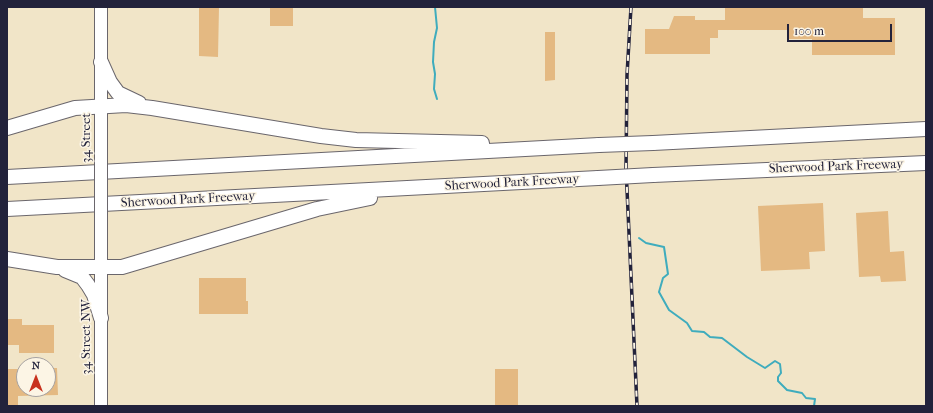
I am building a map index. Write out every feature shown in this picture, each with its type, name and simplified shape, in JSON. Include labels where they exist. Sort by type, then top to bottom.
[{"type":"highway","points":[[101,62],[110,82],[118,93],[129,100],[152,108]]},
{"type":"highway","points":[[7,128],[75,108],[101,105],[152,108],[321,136],[356,140],[509,143],[572,146]]},
{"type":"highway","points":[[7,177],[572,146],[922,129]]},
{"type":"highway","name":"Sherwood Park Freeway","points":[[7,209],[434,188],[653,175],[926,163]]},
{"type":"highway","points":[[7,259],[57,267],[101,268],[128,266],[317,209],[434,188]]},
{"type":"highway","points":[[57,267],[76,274],[85,281],[92,291],[101,318]]},
{"type":"main road","name":"34 Street","points":[[101,7],[101,268]]},
{"type":"main road","name":"34 Street NW","points":[[101,268],[101,406]]},
{"type":"building","points":[[199,7],[219,7],[218,57],[199,56]]},
{"type":"building","points":[[270,7],[293,7],[293,26],[270,26]]},
{"type":"building","points":[[725,7],[863,7],[863,18],[895,18],[895,55],[812,55],[812,39],[789,39],[789,30],[718,30],[718,38],[710,38],[710,54],[645,54],[645,29],[669,29],[674,16],[695,16],[695,20],[725,20]]},
{"type":"building","points":[[545,32],[555,32],[555,80],[545,81]]},
{"type":"building","points":[[823,203],[825,251],[809,252],[810,269],[761,271],[758,206]]},
{"type":"building","points":[[888,211],[890,252],[904,251],[906,281],[881,282],[880,276],[859,277],[856,213]]},
{"type":"building","points":[[199,278],[246,278],[246,301],[248,301],[248,314],[199,314]]},
{"type":"building","points":[[7,319],[22,319],[22,325],[54,325],[54,353],[19,353],[19,345],[7,345]]},
{"type":"building","points":[[56,368],[57,368],[58,395],[56,395]]},
{"type":"building","points":[[7,369],[16,369],[16,397],[18,397],[18,406],[7,406]]},
{"type":"building","points":[[495,369],[518,369],[518,406],[495,406]]},
{"type":"waterway","points":[[435,7],[437,28],[434,42],[433,62],[435,74],[434,89],[437,99]]},
{"type":"waterway","points":[[639,238],[646,243],[664,247],[668,274],[663,278],[659,292],[669,310],[687,323],[692,331],[704,332],[710,337],[722,338],[747,357],[765,368],[775,361],[780,364],[781,373],[778,377],[778,381],[787,390],[802,393],[806,398],[815,399],[814,406]]},
{"type":"railway","points":[[631,7],[627,75],[626,168],[637,406]]}]
